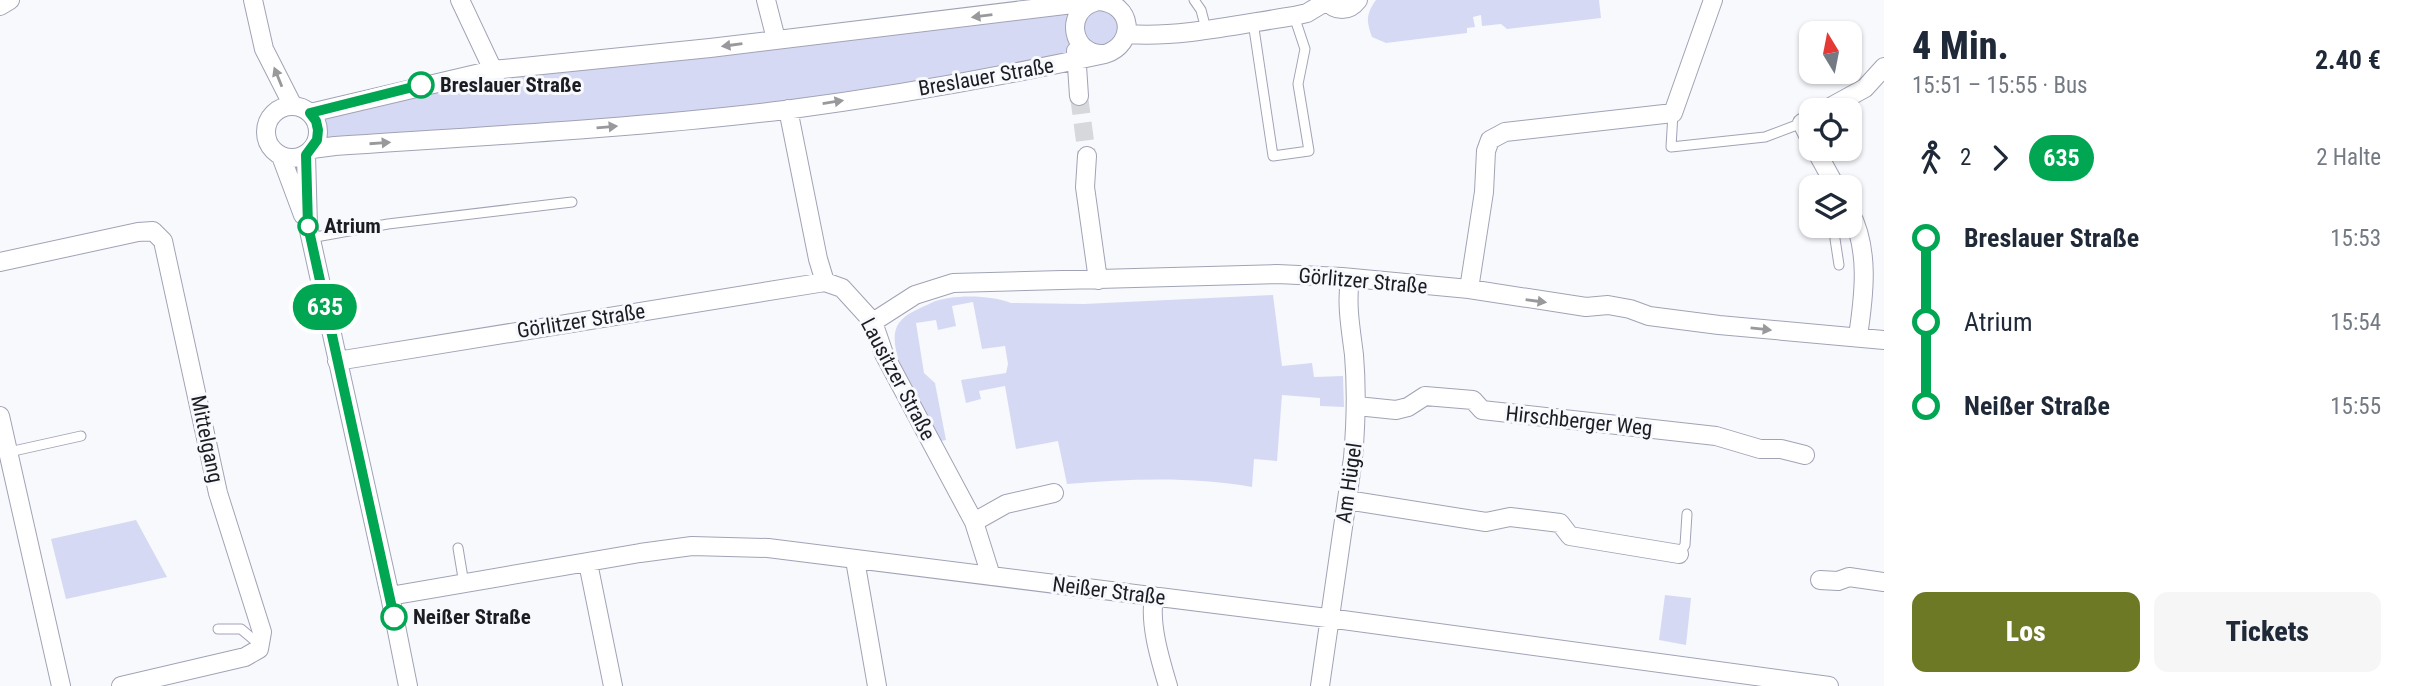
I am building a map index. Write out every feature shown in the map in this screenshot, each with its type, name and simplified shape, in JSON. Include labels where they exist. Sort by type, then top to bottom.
[{"type":"street","points":[[0,6],[10,0]]},
{"type":"street","points":[[253,0],[264,48],[302,109],[316,121],[317,140],[309,152],[309,232]]},
{"type":"street","points":[[460,0],[493,70]]},
{"type":"street","points":[[766,0],[776,39]]},
{"type":"street","points":[[309,152],[289,159],[281,156],[268,144],[266,127],[275,112],[284,107],[302,109],[493,70],[1111,2],[1125,17],[1127,34],[1145,35],[1294,16],[1307,13],[1326,1],[1342,10],[1353,6],[1358,0]]},
{"type":"street","points":[[1469,289],[1484,192],[1486,152],[1490,141],[1505,132],[1673,113],[1713,0]]},
{"type":"street","name":"Breslauer Straße","points":[[1075,61],[1077,40],[1074,23],[1077,15],[1082,8],[1111,2]]},
{"type":"street","name":"Breslauer Straße","points":[[309,152],[335,146],[572,130],[788,109],[1075,61],[1105,54],[1119,47],[1127,34]]},
{"type":"street","name":"Breslauer Straße","points":[[1077,40],[1088,52],[1105,54]]},
{"type":"street","points":[[1075,61],[1079,96]]},
{"type":"street","points":[[1846,98],[1864,88],[1884,67]]},
{"type":"street","points":[[788,109],[825,282]]},
{"type":"street","points":[[281,156],[309,232],[408,686]]},
{"type":"street","points":[[1087,156],[1086,187],[1098,280]]},
{"type":"street","name":"Mittelgang","points":[[0,262],[153,231],[163,241],[218,493],[262,632],[259,647]]},
{"type":"street","points":[[1858,336],[1863,257],[1859,238]]},
{"type":"street","name":"Görlitzer Straße","points":[[873,322],[915,295],[953,283],[1277,274],[1469,289],[1586,307],[1608,305],[1649,316],[1719,325],[1884,340]]},
{"type":"street","name":"Am Hügel","points":[[1320,686],[1353,458],[1357,406],[1348,303],[1350,279]]},
{"type":"street","name":"Lausitzer Straße","points":[[825,282],[842,288],[873,322],[884,354],[974,522],[991,576]]},
{"type":"street","name":"Görlitzer Straße","points":[[337,361],[825,282]]},
{"type":"street","name":"Hirschberger Weg","points":[[1357,406],[1396,410],[1408,407],[1425,396],[1473,400],[1482,410],[1716,436],[1759,449],[1781,449],[1805,455]]},
{"type":"street","points":[[0,416],[61,686]]},
{"type":"street","points":[[974,522],[1006,504],[1054,493]]},
{"type":"street","points":[[1347,499],[1486,522],[1510,517],[1560,523],[1570,536],[1679,554]]},
{"type":"street","name":"Neißer Straße","points":[[390,596],[640,553],[707,545],[768,548],[1329,618],[1829,686]]},
{"type":"street","points":[[855,560],[877,686]]},
{"type":"street","points":[[588,563],[613,686]]},
{"type":"street","points":[[1820,580],[1838,581],[1849,577],[1884,582]]},
{"type":"street","points":[[1154,596],[1152,607],[1156,635],[1168,686]]},
{"type":"street","points":[[121,686],[245,657],[259,647]]},
{"type":"lane","points":[[1194,0],[1201,10],[1206,29]]},
{"type":"lane","points":[[1253,22],[1273,156],[1309,151],[1298,84],[1305,49],[1294,16]]},
{"type":"lane","points":[[1673,113],[1671,148],[1765,137],[1799,124]]},
{"type":"lane","points":[[309,232],[572,202]]},
{"type":"lane","points":[[1835,239],[1839,265]]},
{"type":"lane","points":[[9,452],[81,436]]},
{"type":"lane","points":[[1679,554],[1685,545],[1687,514]]},
{"type":"lane","points":[[458,548],[464,584]]},
{"type":"lane","points":[[218,629],[241,629],[259,647]]},
{"type":"shaded area","points":[[1376,0],[1599,0],[1601,18],[1507,29],[1501,24],[1482,26],[1481,15],[1473,17],[1475,27],[1467,28],[1467,33],[1386,43],[1372,37],[1369,26],[1370,9]]},
{"type":"shaded area","points":[[1112,9],[1122,31],[1106,47],[932,79],[736,110],[327,141],[322,114],[487,76],[1065,10]]},
{"type":"shaded area","points":[[1273,295],[1282,366],[1312,363],[1314,377],[1343,376],[1344,407],[1320,406],[1320,398],[1282,395],[1277,461],[1254,459],[1252,487],[1206,481],[1160,480],[1067,484],[1058,441],[1016,449],[1005,386],[979,391],[981,399],[966,403],[961,380],[1006,373],[1008,364],[1005,346],[982,349],[973,302],[952,306],[956,326],[938,330],[936,320],[916,323],[924,373],[935,383],[946,440],[941,441],[917,400],[896,349],[895,334],[902,319],[931,303],[949,298],[982,297],[1011,303],[1084,304]]},
{"type":"shaded area","points":[[136,520],[167,577],[66,599],[51,539]]},
{"type":"shaded area","points":[[1665,595],[1691,598],[1686,645],[1659,640]]},
{"type":"tunnel","points":[[1079,96],[1087,156]]},
{"type":"bus line","name":"635","points":[[394,617],[308,226],[305,173],[306,155],[317,140],[318,130],[310,113],[421,85]]},
{"type":"place","name":"Breslauer Straße","points":[[421,85]]},
{"type":"place","name":"Atrium","points":[[308,226]]},
{"type":"place","name":"Neißer Straße","points":[[394,617]]}]
